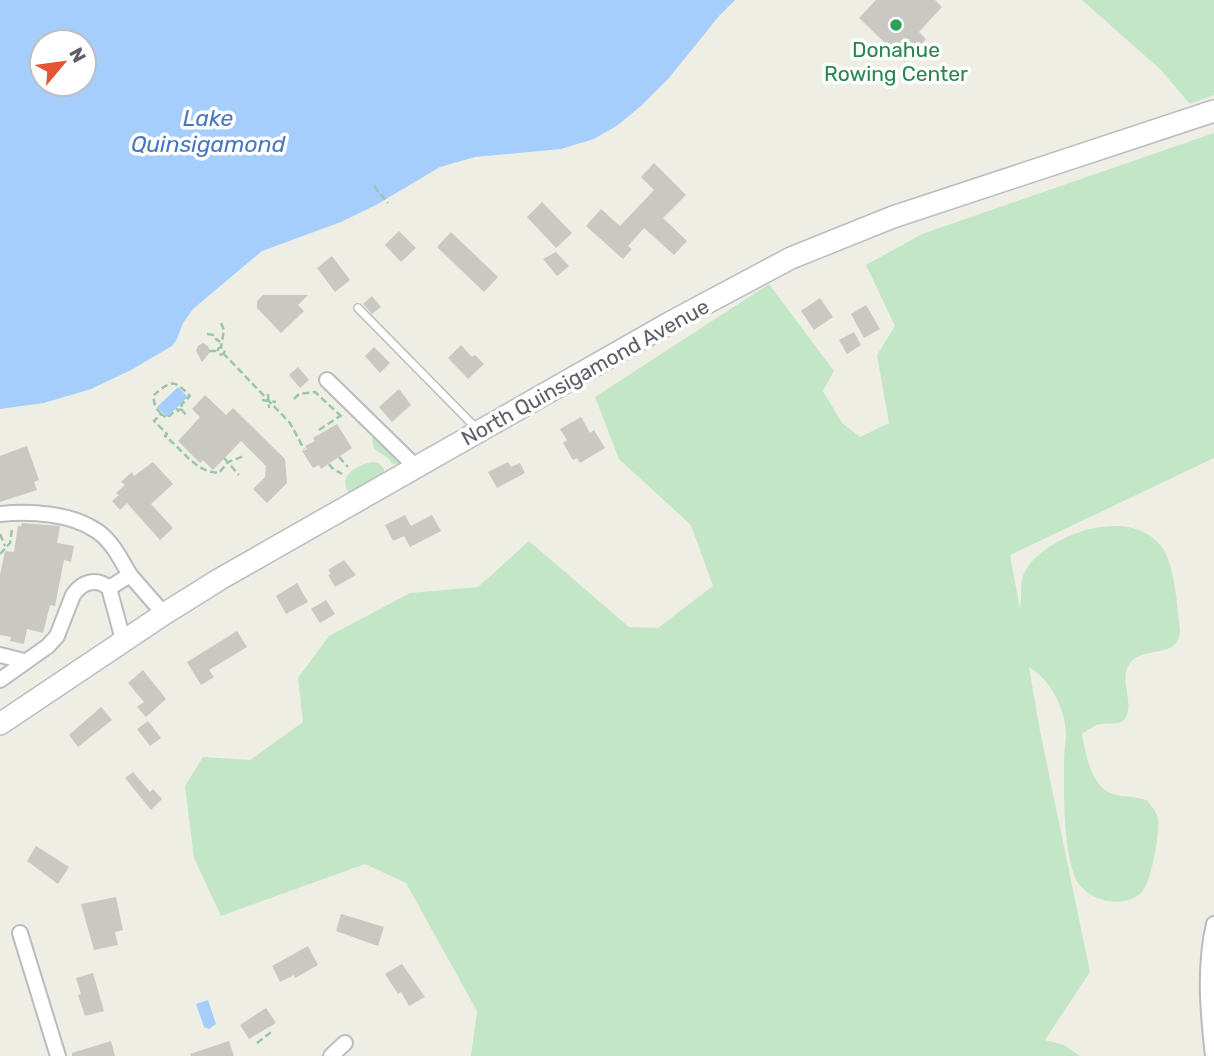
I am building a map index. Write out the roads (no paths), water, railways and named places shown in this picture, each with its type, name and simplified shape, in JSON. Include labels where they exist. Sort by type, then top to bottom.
[{"type":"main road","name":"North Quinsigamond Avenue","points":[[0,724],[123,640],[263,554],[671,322],[817,247],[892,218],[1214,111]]},
{"type":"street","points":[[327,380],[416,467]]},
{"type":"street","points":[[0,514],[37,513],[82,523],[97,531],[164,614]]},
{"type":"street","points":[[109,588],[130,575]]},
{"type":"street","points":[[0,680],[23,661],[48,646],[57,636],[76,589],[92,581],[109,588],[123,640]]},
{"type":"street","points":[[0,655],[23,661]]},
{"type":"street","points":[[1213,1056],[1208,990],[1214,924]]},
{"type":"street","points":[[20,933],[58,1056]]},
{"type":"street","points":[[331,1056],[345,1043]]},
{"type":"lane","points":[[358,308],[479,431]]},
{"type":"water","name":"Lake Quinsigamond","points":[[0,0],[735,0],[669,78],[642,105],[618,125],[594,139],[561,149],[475,157],[440,167],[376,205],[341,222],[262,251],[193,309],[172,346],[91,389],[44,403],[0,409]]},
{"type":"water","points":[[178,387],[188,397],[167,417],[157,407]]},
{"type":"water","points":[[208,1000],[216,1024],[209,1029],[204,1027],[196,1004]]},
{"type":"place","name":"Donahue Rowing Center","points":[[896,25]]}]
